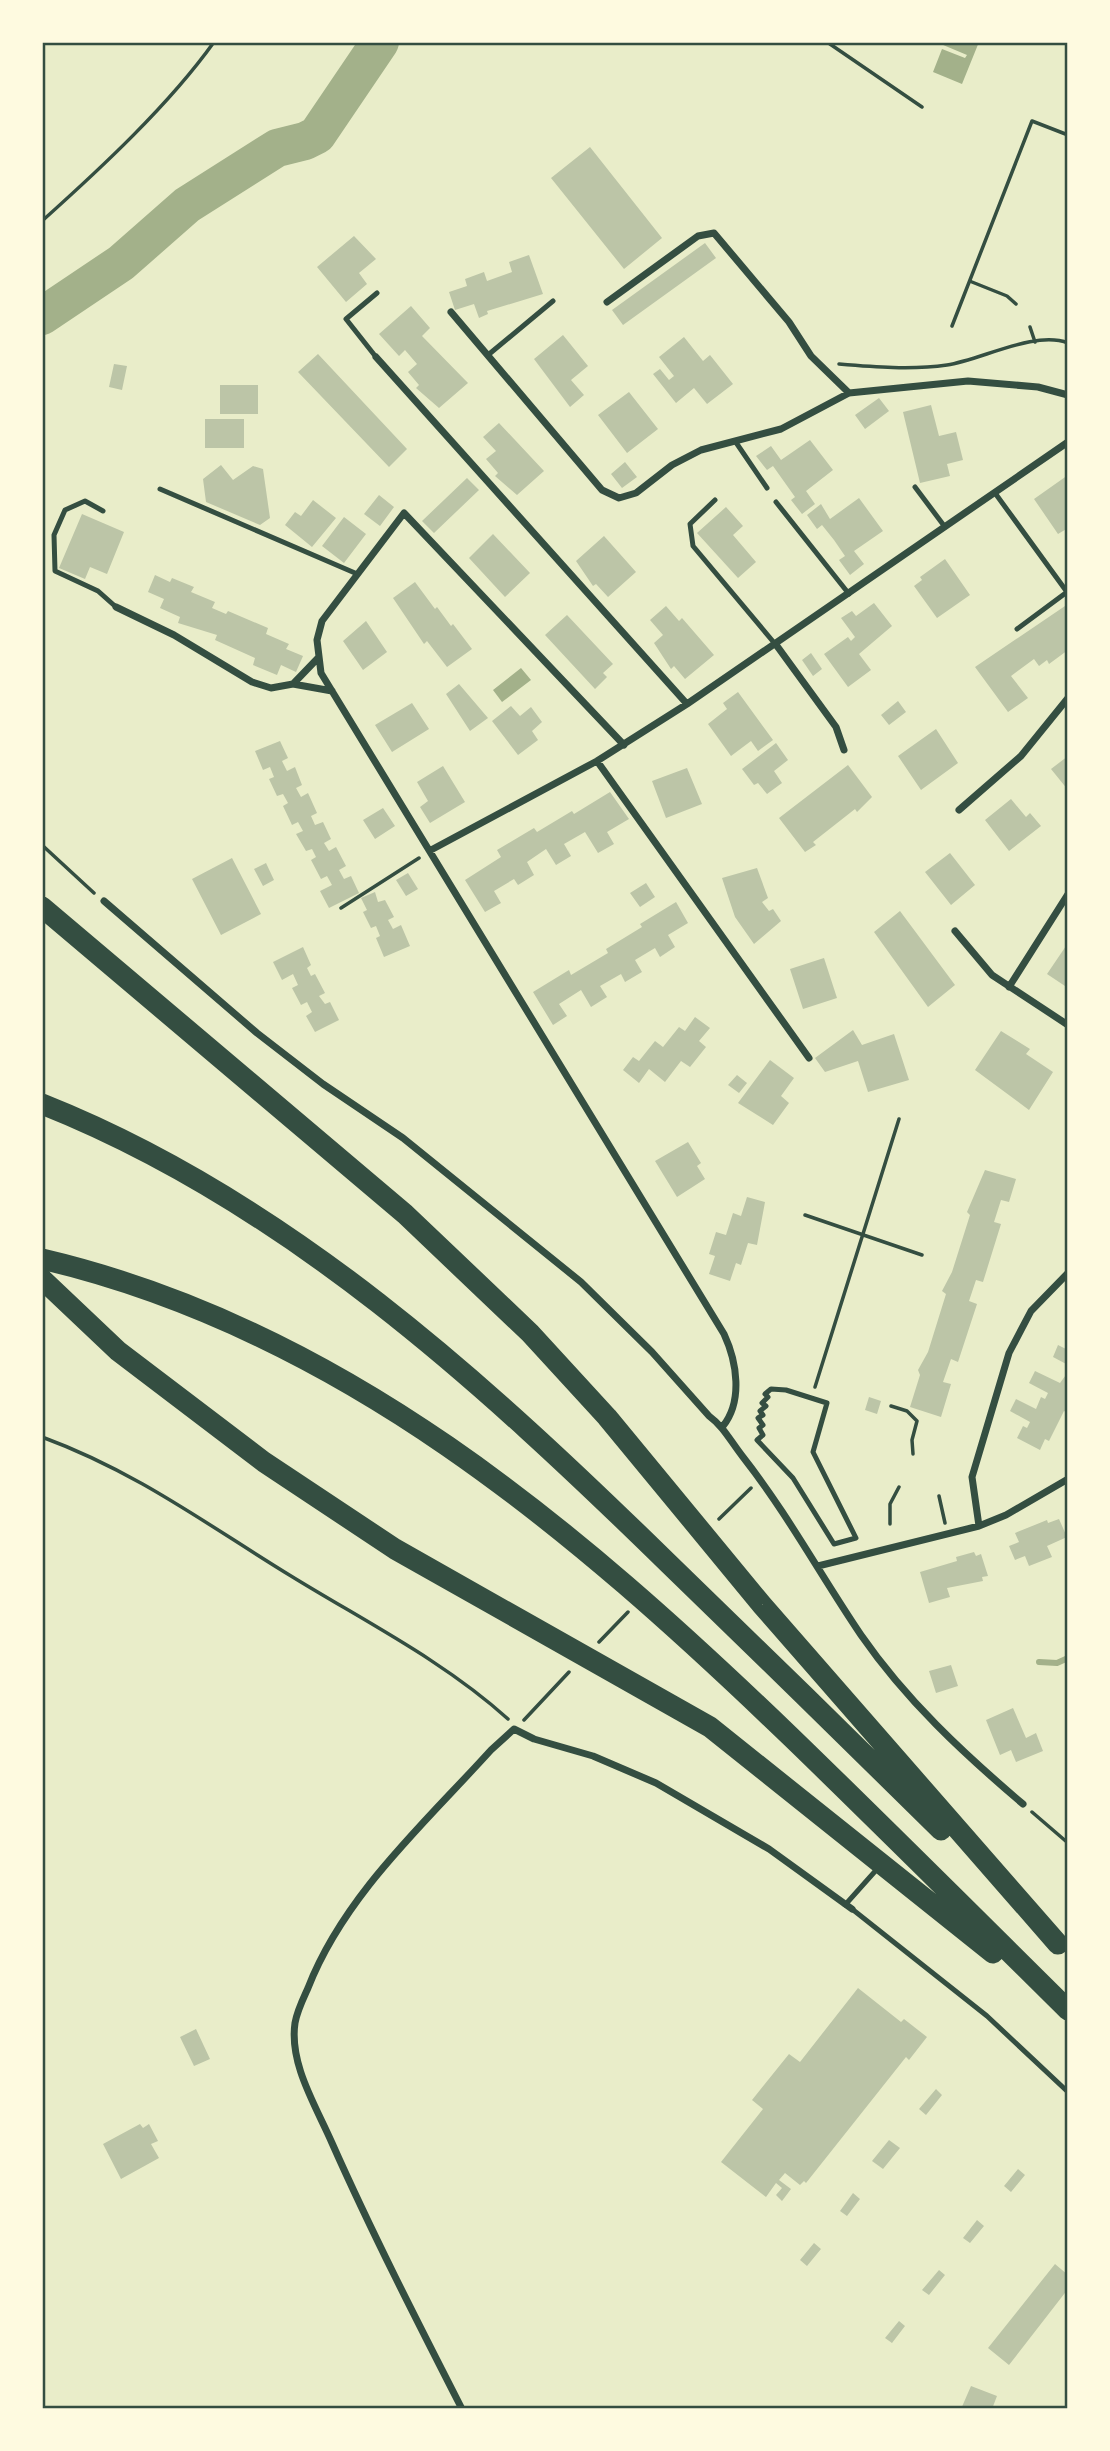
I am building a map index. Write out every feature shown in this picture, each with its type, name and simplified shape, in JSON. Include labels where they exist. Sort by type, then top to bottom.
[{"type":"highway","points":[[42,907],[405,1214],[530,1333],[607,1417],[762,1605],[1063,1949]]},
{"type":"highway","points":[[42,1104],[150,1154],[250,1212],[345,1277],[434,1348],[624,1520],[1063,1949]]},
{"type":"highway","points":[[42,1259],[141,1286],[248,1329],[369,1394],[494,1478],[582,1547],[702,1653],[1068,2012]]},
{"type":"highway","points":[[42,1279],[118,1351],[227,1436],[344,1517],[447,1580],[710,1727],[1068,2012]]},
{"type":"street","points":[[607,302],[698,236],[715,233],[789,322],[818,363],[849,393]]},
{"type":"street","points":[[451,313],[602,490],[614,497],[631,496],[673,465],[701,450],[781,429],[849,393],[968,381],[1038,387],[1068,395]]},
{"type":"street","points":[[376,357],[687,704]]},
{"type":"street","points":[[431,850],[624,745],[776,646],[1068,442]]},
{"type":"street","points":[[624,745],[404,513],[355,573],[322,621],[317,640],[321,673],[724,1334],[732,1356],[736,1384],[730,1418],[723,1426]]},
{"type":"street","points":[[116,607],[174,635],[252,682],[271,688],[293,684],[332,691]]},
{"type":"street","points":[[776,646],[836,727],[844,750]]},
{"type":"street","points":[[293,684],[318,658]]},
{"type":"street","points":[[959,810],[1021,756],[1068,698]]},
{"type":"street","points":[[597,761],[809,1058]]},
{"type":"street","points":[[1009,987],[1068,894]]},
{"type":"street","points":[[104,901],[257,1033],[323,1084],[403,1138],[581,1282],[723,1426],[859,1631],[899,1686],[935,1725],[1023,1804]]},
{"type":"street","points":[[955,931],[992,975],[1068,1025]]},
{"type":"street","points":[[979,1526],[972,1477],[1009,1353],[1031,1311],[1068,1273]]},
{"type":"street","points":[[818,1566],[979,1526],[1006,1515],[1068,1479]]},
{"type":"street","points":[[462,2409],[346,2174],[302,2073],[294,2034],[295,2020],[311,1980],[344,1919],[397,1853],[514,1729],[534,1740],[593,1756],[656,1783],[769,1850],[848,1907]]},
{"type":"lane","points":[[376,357],[346,319],[377,293]]},
{"type":"lane","points":[[488,355],[553,301]]},
{"type":"lane","points":[[735,442],[767,488]]},
{"type":"lane","points":[[915,487],[945,527]]},
{"type":"lane","points":[[160,489],[355,573]]},
{"type":"lane","points":[[995,493],[1067,592],[1017,629]]},
{"type":"lane","points":[[715,500],[690,524],[693,546],[776,646]]},
{"type":"lane","points":[[103,511],[85,501],[65,510],[54,535],[54,567],[59,575],[98,591],[116,607]]},
{"type":"lane","points":[[776,502],[849,594]]},
{"type":"lane","points":[[771,1389],[786,1390],[811,1398],[827,1403],[813,1452],[856,1538],[834,1544],[793,1478],[757,1440],[763,1435],[759,1428],[763,1425],[758,1418],[763,1415],[760,1411],[766,1406],[762,1403],[768,1398],[765,1394],[771,1389]]},
{"type":"lane","points":[[883,1863],[848,1907],[987,2015],[1068,2092]]},
{"type":"path","points":[[42,221],[80,188],[194,70],[214,42]]},
{"type":"path","points":[[827,42],[922,107]]},
{"type":"path","points":[[952,326],[1032,121],[1068,135]]},
{"type":"path","points":[[971,281],[1007,296],[1016,304]]},
{"type":"path","points":[[1030,327],[1035,342]]},
{"type":"path","points":[[818,363],[877,367],[948,365],[1035,342],[1056,339],[1068,343]]},
{"type":"path","points":[[42,845],[104,901]]},
{"type":"path","points":[[341,908],[431,850]]},
{"type":"path","points":[[811,1398],[899,1119]]},
{"type":"path","points":[[805,1215],[922,1255]]},
{"type":"path","points":[[891,1406],[907,1411],[917,1421],[912,1440],[913,1454]]},
{"type":"path","points":[[42,1437],[100,1460],[168,1496],[270,1563],[440,1666],[479,1693],[514,1729]]},
{"type":"path","points":[[890,1524],[890,1504],[899,1487]]},
{"type":"path","points":[[939,1496],[949,1535]]},
{"type":"path","points":[[1023,1804],[1068,1843]]},
{"type":"shaded area","points":[[936,42],[979,42],[962,84],[933,72],[942,49],[965,58],[967,55]]},
{"type":"shaded area","points":[[521,668],[531,680],[502,702],[493,690]]},
{"type":"building","points":[[590,147],[662,238],[624,269],[551,178]]},
{"type":"building","points":[[354,236],[376,259],[359,273],[367,284],[346,302],[317,267]]},
{"type":"building","points":[[705,243],[716,258],[623,325],[612,310]]},
{"type":"building","points":[[529,255],[543,294],[487,311],[488,314],[479,318],[474,304],[455,310],[449,292],[467,286],[465,279],[484,272],[487,281],[512,272],[509,262]]},
{"type":"building","points":[[411,306],[430,328],[422,336],[468,383],[439,408],[416,388],[419,385],[408,372],[417,364],[405,350],[399,356],[379,334]]},
{"type":"building","points":[[563,335],[588,366],[571,380],[584,395],[570,407],[534,359]]},
{"type":"building","points":[[684,337],[703,361],[710,355],[733,384],[707,404],[694,388],[676,403],[653,374],[660,369],[669,380],[674,376],[659,357]]},
{"type":"building","points":[[318,354],[407,449],[389,467],[298,372]]},
{"type":"building","points":[[114,364],[127,366],[122,390],[109,387]]},
{"type":"building","points":[[220,385],[258,385],[258,414],[220,414]]},
{"type":"building","points":[[629,392],[658,429],[627,453],[598,415]]},
{"type":"building","points":[[879,398],[889,411],[865,429],[855,415]]},
{"type":"building","points":[[931,405],[939,436],[956,432],[963,460],[947,464],[950,476],[920,483],[903,412]]},
{"type":"building","points":[[205,419],[244,419],[244,448],[205,448]]},
{"type":"building","points":[[499,423],[544,471],[517,495],[495,476],[498,473],[486,459],[496,451],[483,437]]},
{"type":"building","points":[[810,440],[833,470],[806,491],[815,504],[802,514],[791,500],[795,497],[773,466],[767,470],[756,456],[771,446],[781,460]]},
{"type":"building","points":[[625,462],[637,477],[622,488],[611,474]]},
{"type":"building","points":[[221,465],[233,480],[253,466],[263,469],[270,518],[260,525],[206,502],[203,479]]},
{"type":"building","points":[[1068,475],[1068,528],[1058,534],[1034,499]]},
{"type":"building","points":[[467,478],[479,490],[434,533],[422,521]]},
{"type":"building","points":[[379,495],[394,507],[380,526],[364,514]]},
{"type":"building","points":[[859,498],[883,531],[854,551],[864,564],[850,575],[839,560],[845,556],[834,540],[822,525],[817,529],[807,515],[821,504],[830,519]]},
{"type":"building","points":[[313,500],[336,518],[312,547],[285,525],[295,512],[301,516]]},
{"type":"building","points":[[726,507],[743,526],[733,535],[756,562],[738,578],[697,533]]},
{"type":"building","points":[[82,514],[124,532],[107,574],[90,567],[85,579],[59,568]]},
{"type":"building","points":[[344,517],[366,534],[344,563],[322,546]]},
{"type":"building","points":[[493,534],[530,573],[505,597],[469,558]]},
{"type":"building","points":[[604,536],[636,572],[608,597],[596,584],[593,586],[576,561]]},
{"type":"building","points":[[945,559],[970,595],[937,618],[914,586],[922,580],[920,577]]},
{"type":"building","points":[[155,575],[170,582],[172,578],[194,587],[191,592],[215,602],[212,608],[226,614],[228,611],[268,628],[266,634],[289,644],[286,649],[303,656],[296,672],[281,665],[277,675],[253,665],[255,658],[215,640],[217,635],[178,623],[180,617],[160,608],[164,599],[148,592]]},
{"type":"building","points":[[415,582],[435,609],[437,607],[451,626],[453,624],[472,649],[447,667],[427,641],[424,644],[393,598]]},
{"type":"building","points":[[874,603],[892,626],[859,654],[871,670],[848,687],[824,654],[848,637],[851,641],[855,637],[841,618],[852,611],[856,616]]},
{"type":"building","points":[[666,606],[679,621],[682,618],[714,655],[685,679],[674,666],[671,669],[654,643],[663,635],[650,620]]},
{"type":"building","points":[[1065,606],[1068,611],[1068,650],[1049,664],[1047,660],[1039,666],[1034,659],[1011,676],[1028,698],[1008,712],[975,667]]},
{"type":"building","points":[[567,615],[613,664],[603,673],[607,677],[595,689],[545,635]]},
{"type":"building","points":[[366,621],[387,652],[363,670],[343,641]]},
{"type":"building","points":[[811,653],[822,669],[813,676],[802,660]]},
{"type":"building","points":[[459,684],[488,718],[470,731],[446,694]]},
{"type":"building","points":[[738,692],[773,740],[758,751],[751,741],[731,756],[708,724],[727,709],[723,703]]},
{"type":"building","points":[[898,701],[906,712],[889,725],[881,715]]},
{"type":"building","points":[[412,703],[429,729],[392,752],[375,725]]},
{"type":"building","points":[[511,706],[520,716],[531,707],[542,722],[532,731],[538,740],[518,755],[492,721]]},
{"type":"building","points":[[936,729],[958,763],[921,790],[898,756]]},
{"type":"building","points":[[280,741],[288,758],[282,761],[287,771],[295,767],[302,785],[296,788],[301,797],[308,793],[317,813],[311,816],[315,825],[323,822],[331,839],[324,843],[329,851],[336,847],[346,866],[339,870],[344,879],[351,876],[359,893],[329,908],[320,891],[332,885],[327,876],[321,879],[311,860],[316,857],[312,849],[306,851],[296,834],[303,831],[298,822],[292,825],[283,806],[288,803],[283,794],[277,796],[269,779],[274,777],[270,767],[263,770],[255,751]]},
{"type":"building","points":[[776,743],[788,760],[774,771],[782,783],[767,794],[758,783],[754,785],[742,769]]},
{"type":"building","points":[[1068,756],[1068,790],[1051,769]]},
{"type":"building","points":[[848,765],[872,797],[857,812],[855,809],[813,842],[816,845],[805,852],[779,818]]},
{"type":"building","points":[[443,766],[465,802],[430,823],[420,807],[428,801],[417,782]]},
{"type":"building","points":[[687,768],[702,804],[666,818],[652,781]]},
{"type":"building","points":[[610,792],[629,819],[607,832],[614,844],[598,853],[585,832],[564,844],[571,856],[556,865],[546,849],[527,862],[534,875],[518,885],[514,879],[494,891],[501,903],[485,912],[465,880],[501,857],[497,850],[534,828],[537,832],[572,811],[574,814]]},
{"type":"building","points":[[1011,799],[1026,817],[1030,813],[1041,826],[1009,851],[985,820]]},
{"type":"building","points":[[383,808],[395,826],[375,839],[363,820]]},
{"type":"building","points":[[950,853],[975,885],[951,905],[925,872]]},
{"type":"building","points":[[232,858],[261,914],[221,935],[192,879]]},
{"type":"building","points":[[266,863],[274,880],[263,886],[254,869]]},
{"type":"building","points":[[757,868],[768,898],[762,902],[769,911],[773,909],[781,921],[754,944],[735,917],[722,878]]},
{"type":"building","points":[[408,873],[418,889],[406,896],[396,880]]},
{"type":"building","points":[[646,883],[655,897],[640,907],[630,893]]},
{"type":"building","points":[[375,892],[378,902],[385,900],[394,917],[388,920],[393,929],[401,925],[410,946],[384,957],[376,938],[380,936],[376,926],[371,928],[363,912],[367,910],[361,898]]},
{"type":"building","points":[[676,902],[688,923],[668,935],[675,947],[660,957],[655,948],[635,960],[642,972],[625,982],[621,974],[600,986],[607,997],[591,1007],[581,990],[559,1004],[567,1016],[553,1025],[533,992],[569,970],[571,975],[608,953],[606,949]]},
{"type":"building","points":[[900,911],[955,985],[928,1007],[874,932]]},
{"type":"building","points":[[1068,943],[1068,988],[1047,974]]},
{"type":"building","points":[[303,947],[311,965],[307,968],[311,976],[315,974],[325,993],[319,996],[325,1004],[330,1002],[339,1020],[315,1032],[306,1016],[312,1012],[307,1002],[301,1005],[292,988],[298,985],[293,974],[282,980],[273,962]]},
{"type":"building","points":[[824,958],[837,998],[803,1009],[790,969]]},
{"type":"building","points":[[695,1017],[710,1028],[699,1041],[706,1047],[690,1067],[681,1061],[665,1082],[649,1069],[639,1083],[623,1070],[633,1057],[639,1061],[655,1041],[663,1047],[679,1027],[685,1031]]},
{"type":"building","points":[[853,1030],[862,1045],[894,1034],[909,1080],[868,1092],[858,1061],[825,1072],[815,1058]]},
{"type":"building","points":[[1001,1031],[1030,1049],[1026,1054],[1053,1072],[1029,1110],[975,1070]]},
{"type":"building","points":[[770,1060],[794,1078],[781,1096],[789,1103],[773,1125],[738,1103]]},
{"type":"building","points":[[737,1075],[747,1083],[739,1093],[728,1085]]},
{"type":"building","points":[[688,1142],[701,1163],[697,1166],[705,1179],[677,1197],[655,1161]]},
{"type":"building","points":[[985,1170],[1016,1179],[1009,1202],[1001,1200],[994,1222],[1001,1224],[983,1282],[976,1280],[969,1301],[977,1304],[958,1362],[951,1359],[943,1382],[951,1384],[941,1417],[910,1407],[920,1375],[918,1370],[928,1352],[946,1294],[942,1291],[952,1272],[970,1215],[967,1212]]},
{"type":"building","points":[[747,1197],[765,1202],[757,1245],[748,1243],[741,1265],[736,1263],[730,1281],[709,1274],[715,1256],[709,1254],[716,1232],[726,1235],[733,1213],[741,1216]]},
{"type":"building","points":[[1058,1345],[1068,1350],[1068,1365],[1053,1357]]},
{"type":"building","points":[[1035,1371],[1060,1383],[1068,1372],[1068,1413],[1064,1411],[1049,1441],[1045,1439],[1040,1450],[1017,1438],[1023,1426],[1027,1428],[1030,1422],[1010,1411],[1016,1399],[1036,1409],[1041,1397],[1045,1399],[1048,1393],[1029,1383]]},
{"type":"building","points":[[869,1397],[881,1401],[877,1414],[865,1410]]},
{"type":"building","points":[[1059,1519],[1067,1537],[1047,1546],[1052,1557],[1029,1566],[1025,1556],[1015,1560],[1009,1546],[1019,1542],[1015,1533],[1047,1520],[1048,1523]]},
{"type":"building","points":[[974,1552],[976,1556],[981,1554],[988,1576],[982,1577],[983,1581],[947,1588],[950,1597],[929,1603],[920,1572],[957,1561],[956,1557]]},
{"type":"building","points":[[951,1665],[958,1686],[936,1693],[929,1671]]},
{"type":"building","points":[[1013,1708],[1026,1738],[1036,1733],[1043,1751],[1016,1762],[1011,1750],[1000,1755],[986,1720]]},
{"type":"building","points":[[858,1988],[901,2022],[904,2019],[927,2037],[909,2060],[906,2057],[806,2183],[804,2181],[800,2185],[785,2173],[779,2180],[791,2189],[782,2201],[776,2195],[782,2188],[776,2183],[766,2197],[721,2162],[763,2109],[752,2100],[789,2054],[800,2062]]},
{"type":"building","points":[[196,2029],[210,2059],[194,2066],[180,2037]]},
{"type":"building","points":[[936,2089],[942,2095],[926,2115],[919,2109]]},
{"type":"building","points":[[140,2124],[143,2128],[149,2124],[158,2141],[151,2144],[159,2158],[121,2179],[103,2144]]},
{"type":"building","points":[[889,2140],[900,2148],[883,2169],[872,2161]]},
{"type":"building","points":[[1018,2169],[1025,2175],[1011,2192],[1004,2186]]},
{"type":"building","points":[[853,2193],[860,2199],[847,2216],[840,2211]]},
{"type":"building","points":[[977,2220],[984,2226],[970,2243],[963,2238]]},
{"type":"building","points":[[814,2243],[821,2249],[807,2266],[800,2260]]},
{"type":"building","points":[[1055,2264],[1068,2275],[1068,2289],[1009,2365],[988,2348]]},
{"type":"building","points":[[939,2270],[945,2275],[929,2295],[922,2290]]},
{"type":"building","points":[[899,2321],[905,2326],[892,2343],[885,2338]]},
{"type":"building","points":[[971,2386],[997,2396],[992,2409],[961,2409]]},
{"type":"waterway","points":[[42,316],[121,263],[187,205],[277,148],[317,135],[380,42]]},
{"type":"waterway","points":[[1039,1662],[1057,1663],[1068,1658]]}]
